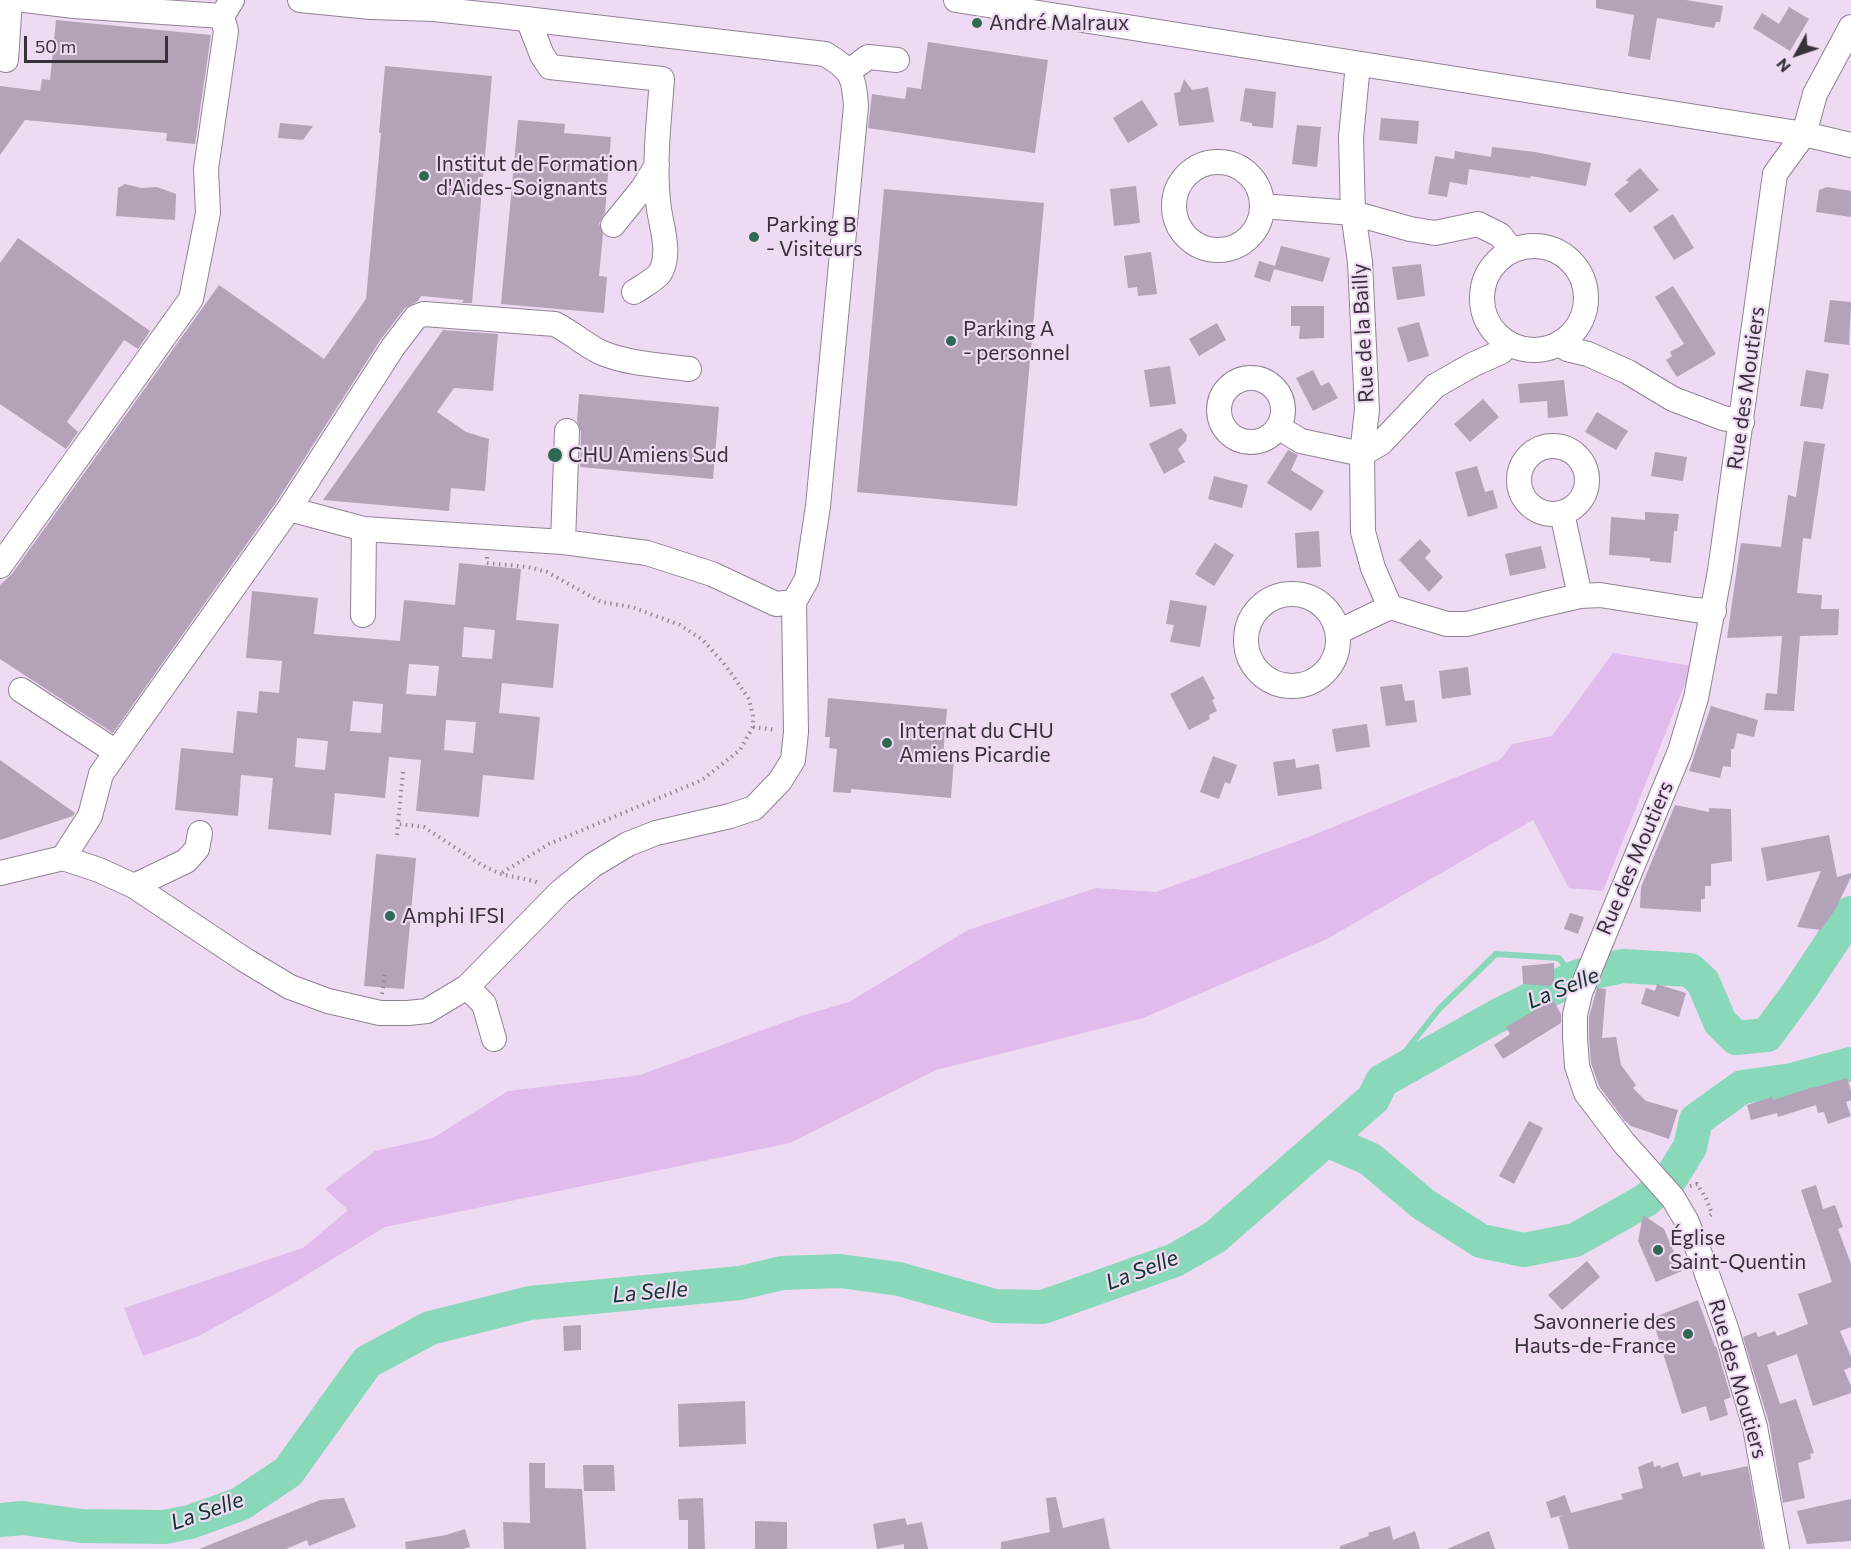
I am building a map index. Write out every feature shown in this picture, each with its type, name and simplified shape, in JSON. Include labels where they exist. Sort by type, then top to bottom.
[{"type":"street","points":[[6,60],[10,0]]},
{"type":"street","points":[[0,566],[191,299],[208,213],[206,168],[229,4],[74,6],[25,0]]},
{"type":"street","points":[[0,873],[63,858],[99,870],[134,886],[254,966],[290,987],[328,1001],[380,1013],[427,1011],[467,987],[560,892],[593,865],[628,844],[656,834],[754,808],[780,782],[793,760],[796,732],[794,602],[807,579],[818,506],[856,106],[855,84],[844,65],[825,54],[528,19],[462,6],[371,7],[300,0]]},
{"type":"street","points":[[956,0],[1048,8],[1358,64],[1804,134],[1851,145]]},
{"type":"street","points":[[528,19],[542,55],[550,67],[662,79],[657,165],[659,208],[665,239],[663,262],[659,274],[634,292]]},
{"type":"street","points":[[1804,134],[1815,94],[1851,27]]},
{"type":"street","points":[[848,72],[868,57],[897,60]]},
{"type":"street","name":"Rue de la Bailly","points":[[1358,64],[1351,137],[1353,213],[1360,262],[1367,410],[1362,454],[1363,532],[1373,568],[1390,607]]},
{"type":"street","name":"Rue des Moutiers","points":[[1777,1549],[1755,1427],[1727,1331],[1686,1220],[1673,1198],[1624,1143],[1586,1093],[1577,1066],[1575,1016],[1580,993],[1597,949],[1680,751],[1696,698],[1713,611],[1742,423],[1775,174],[1804,134]]},
{"type":"street","points":[[613,225],[643,188],[657,165]]},
{"type":"street","points":[[1262,206],[1353,213],[1410,229],[1436,233],[1478,224],[1500,235],[1512,250]]},
{"type":"street","points":[[1528,246],[1546,247],[1562,254],[1580,274],[1584,282],[1586,299],[1582,316],[1574,332],[1560,343],[1534,350],[1520,348],[1507,343],[1495,333],[1486,319],[1482,296],[1488,272],[1498,260],[1512,250],[1528,246]]},
{"type":"street","points":[[63,858],[90,816],[101,774],[289,509],[393,347],[416,318],[424,314],[555,324],[597,351],[615,358],[689,369]]},
{"type":"street","points":[[1278,427],[1301,441],[1362,454],[1381,443],[1435,386],[1500,352],[1507,343]]},
{"type":"street","points":[[1560,343],[1567,349],[1588,354],[1628,372],[1673,399],[1742,423]]},
{"type":"street","points":[[563,542],[567,431]]},
{"type":"street","points":[[289,509],[364,529],[563,542],[647,553],[712,574],[776,604],[794,602]]},
{"type":"street","points":[[1562,513],[1580,596]]},
{"type":"street","points":[[363,615],[364,529]]},
{"type":"street","points":[[1338,632],[1390,607],[1447,624],[1467,624],[1580,596],[1600,595],[1713,611]]},
{"type":"street","points":[[21,690],[116,752]]},
{"type":"street","points":[[134,886],[186,861],[197,849],[200,833]]},
{"type":"street","points":[[467,987],[484,1004],[494,1039]]},
{"type":"path","points":[[488,537],[486,563],[528,567],[547,572],[601,602],[632,607],[680,625],[703,640],[726,666],[749,699],[753,716],[753,728],[740,750],[702,780],[549,844],[500,874]]},
{"type":"path","points":[[397,835],[403,772]]},
{"type":"path","points":[[398,824],[424,827],[480,864],[500,874],[534,881],[560,892]]},
{"type":"shaded area","points":[[1613,653],[1692,666],[1603,891],[1569,888],[1533,820],[1327,939],[1143,1018],[936,1070],[790,1143],[385,1227],[277,1293],[199,1336],[143,1356],[124,1308],[303,1248],[348,1210],[325,1189],[375,1151],[433,1138],[508,1091],[640,1075],[801,1016],[849,1002],[968,930],[1096,888],[1156,892],[1306,838],[1501,759],[1512,744],[1552,736]]},
{"type":"building","points":[[1596,0],[1686,0],[1723,6],[1720,22],[1716,22],[1714,28],[1657,18],[1650,60],[1628,56],[1634,15],[1596,8]]},
{"type":"building","points":[[1789,7],[1809,19],[1790,51],[1753,28],[1762,13],[1779,24]]},
{"type":"building","points":[[56,20],[211,35],[195,144],[166,141],[167,133],[25,120],[0,155],[0,86],[40,91],[42,79],[50,80]]},
{"type":"building","points":[[928,42],[1048,60],[1035,153],[868,128],[872,94],[905,99],[907,87],[921,89]]},
{"type":"building","points":[[385,66],[492,76],[472,303],[462,303],[464,300],[421,296],[418,301],[405,308],[381,339],[277,501],[113,733],[0,659],[0,585],[12,574],[219,285],[324,359],[366,299]]},
{"type":"building","points":[[1184,79],[1192,90],[1208,87],[1214,122],[1179,126],[1174,93],[1180,92]]},
{"type":"building","points":[[1245,88],[1276,92],[1273,128],[1252,126],[1252,123],[1240,121]]},
{"type":"building","points":[[1142,100],[1158,125],[1128,143],[1113,118]]},
{"type":"building","points":[[1381,118],[1419,121],[1417,144],[1379,140]]},
{"type":"building","points":[[518,120],[565,124],[564,133],[611,137],[605,213],[599,223],[603,234],[599,276],[607,277],[604,313],[501,304]]},
{"type":"building","points":[[280,123],[313,126],[303,140],[278,138]]},
{"type":"building","points":[[1297,125],[1321,127],[1317,167],[1292,164]]},
{"type":"building","points":[[1492,147],[1535,152],[1591,163],[1586,186],[1531,176],[1530,178],[1469,169],[1467,185],[1450,182],[1447,197],[1428,194],[1435,156],[1454,159],[1455,151],[1491,157]]},
{"type":"building","points":[[1640,168],[1659,190],[1630,213],[1614,194],[1629,182],[1626,180]]},
{"type":"building","points":[[125,184],[141,188],[157,187],[176,194],[175,220],[116,216],[118,188]]},
{"type":"building","points":[[1136,186],[1140,223],[1114,226],[1110,189]]},
{"type":"building","points":[[1827,187],[1851,191],[1851,217],[1816,212],[1819,190]]},
{"type":"building","name":"Parking A - personnel","points":[[884,189],[1044,203],[1017,506],[857,492]]},
{"type":"building","points":[[1673,214],[1694,248],[1674,260],[1653,227]]},
{"type":"building","points":[[18,238],[150,331],[138,349],[124,340],[67,422],[78,432],[66,449],[0,404],[0,263]]},
{"type":"building","points":[[1281,246],[1330,258],[1323,282],[1274,269]]},
{"type":"building","points":[[1151,252],[1157,294],[1138,296],[1137,287],[1128,288],[1124,256]]},
{"type":"building","points":[[1259,261],[1275,266],[1270,282],[1254,277]]},
{"type":"building","points":[[1421,264],[1425,296],[1397,300],[1392,267]]},
{"type":"building","points":[[1673,286],[1716,354],[1677,377],[1666,360],[1672,356],[1670,352],[1684,344],[1655,297]]},
{"type":"building","points":[[1830,300],[1851,302],[1849,345],[1824,342]]},
{"type":"building","points":[[1291,306],[1324,306],[1324,338],[1299,339],[1300,326],[1291,326]]},
{"type":"building","points":[[1419,322],[1429,356],[1408,362],[1397,328]]},
{"type":"building","points":[[1217,323],[1226,340],[1199,356],[1189,339]]},
{"type":"building","points":[[443,330],[498,334],[493,391],[454,388],[437,412],[466,432],[489,439],[485,491],[451,488],[449,511],[323,500]]},
{"type":"building","points":[[1170,366],[1176,404],[1150,407],[1144,370]]},
{"type":"building","points":[[1313,370],[1321,386],[1329,382],[1338,398],[1313,411],[1296,378]]},
{"type":"building","points":[[1806,370],[1829,374],[1823,409],[1800,406]]},
{"type":"building","points":[[1564,380],[1568,416],[1548,418],[1547,401],[1520,403],[1518,384]]},
{"type":"building","points":[[579,394],[719,407],[713,479],[580,467],[581,432],[577,421]]},
{"type":"building","points":[[1483,399],[1499,417],[1470,442],[1454,424]]},
{"type":"building","points":[[1597,412],[1628,431],[1616,450],[1585,432]]},
{"type":"building","points":[[1181,428],[1187,435],[1186,441],[1178,449],[1185,462],[1164,474],[1149,444]]},
{"type":"building","points":[[1804,441],[1825,444],[1811,539],[1803,538],[1797,593],[1822,595],[1821,609],[1839,609],[1838,635],[1800,636],[1794,711],[1764,710],[1766,693],[1777,694],[1782,636],[1727,638],[1739,554],[1741,543],[1781,547],[1788,495],[1796,497]]},
{"type":"building","points":[[1288,450],[1298,455],[1291,470],[1324,491],[1311,511],[1267,483]]},
{"type":"building","points":[[1655,452],[1687,457],[1683,481],[1651,476]]},
{"type":"building","points":[[1477,466],[1485,492],[1493,490],[1498,508],[1468,517],[1455,472]]},
{"type":"building","points":[[1214,476],[1248,485],[1242,508],[1208,499]]},
{"type":"building","points":[[1645,512],[1679,514],[1677,531],[1674,531],[1671,563],[1650,561],[1650,558],[1609,555],[1611,517],[1645,520]]},
{"type":"building","points":[[1319,531],[1321,567],[1297,568],[1295,533]]},
{"type":"building","points":[[1420,539],[1431,551],[1425,558],[1443,577],[1429,592],[1399,560]]},
{"type":"building","points":[[1215,543],[1234,555],[1214,586],[1195,574]]},
{"type":"building","points":[[1541,546],[1546,568],[1510,576],[1505,554]]},
{"type":"building","points":[[459,563],[521,569],[516,620],[559,624],[553,688],[502,683],[499,713],[540,717],[534,780],[483,775],[479,817],[416,811],[421,760],[389,757],[385,798],[335,793],[331,835],[268,829],[273,778],[241,775],[238,816],[175,810],[181,748],[233,753],[237,711],[257,713],[259,691],[279,693],[282,661],[246,658],[252,591],[318,598],[314,634],[400,641],[404,600],[455,605]],"holes":[[[464,627],[495,630],[492,659],[462,657]],[[409,664],[439,666],[436,696],[406,694]],[[353,701],[383,704],[381,733],[350,731]],[[446,720],[476,722],[473,753],[444,750]],[[297,738],[328,741],[325,770],[295,767]]]},
{"type":"building","points":[[1170,600],[1207,606],[1200,647],[1170,642],[1174,625],[1166,624]]},
{"type":"building","points":[[1468,667],[1471,695],[1442,699],[1439,671]]},
{"type":"building","points":[[1203,676],[1215,699],[1212,700],[1217,711],[1209,715],[1210,719],[1189,730],[1170,694]]},
{"type":"building","points":[[1402,684],[1405,701],[1414,700],[1417,722],[1386,726],[1380,687]]},
{"type":"building","name":"Internat du CHU Amiens Picardie","points":[[828,698],[947,709],[943,757],[954,758],[951,798],[851,789],[851,793],[833,792],[837,749],[829,748],[830,737],[825,737]]},
{"type":"building","points":[[1711,706],[1758,720],[1754,737],[1737,733],[1734,749],[1731,749],[1731,767],[1723,766],[1720,778],[1689,771]]},
{"type":"building","points":[[1367,724],[1370,747],[1336,752],[1332,729]]},
{"type":"building","points":[[1213,756],[1237,765],[1230,784],[1225,782],[1219,799],[1200,792]]},
{"type":"building","points":[[1295,759],[1296,768],[1319,764],[1322,789],[1278,796],[1273,762]]},
{"type":"building","points":[[0,760],[75,813],[73,816],[0,840]]},
{"type":"building","points":[[1675,805],[1709,812],[1709,808],[1731,809],[1732,861],[1711,864],[1711,886],[1705,886],[1705,899],[1701,899],[1701,912],[1640,908],[1641,887]]},
{"type":"building","points":[[1829,835],[1837,877],[1851,873],[1851,877],[1836,908],[1821,930],[1797,927],[1821,871],[1767,881],[1761,848]]},
{"type":"building","name":"Amphi IFSI","points":[[376,854],[416,858],[404,989],[364,986]]},
{"type":"building","points":[[1570,913],[1584,917],[1578,934],[1564,929]]},
{"type":"building","points":[[1554,963],[1554,983],[1549,986],[1523,984],[1522,966]]},
{"type":"building","points":[[1657,984],[1686,993],[1679,1017],[1641,1004],[1646,988],[1655,991]]},
{"type":"building","points":[[1597,988],[1606,989],[1602,1038],[1616,1037],[1621,1065],[1636,1085],[1633,1088],[1646,1101],[1678,1110],[1669,1139],[1631,1126],[1599,1086],[1591,1063],[1589,1037],[1589,1017]]},
{"type":"building","points":[[1553,1000],[1561,1014],[1561,1023],[1503,1059],[1494,1045],[1510,1034],[1506,1027]]},
{"type":"building","points":[[1847,1078],[1851,1100],[1846,1102],[1851,1116],[1828,1124],[1824,1112],[1818,1113],[1816,1105],[1778,1117],[1777,1113],[1751,1120],[1747,1105],[1772,1097],[1773,1100]]},
{"type":"building","points":[[1529,1121],[1543,1128],[1514,1184],[1499,1176]]},
{"type":"building","points":[[1816,1185],[1823,1209],[1835,1205],[1843,1227],[1838,1229],[1851,1264],[1851,1327],[1840,1331],[1851,1357],[1851,1367],[1844,1370],[1851,1386],[1851,1393],[1813,1406],[1797,1354],[1767,1365],[1780,1404],[1796,1399],[1814,1453],[1810,1454],[1811,1459],[1798,1463],[1805,1498],[1783,1503],[1769,1423],[1743,1337],[1756,1332],[1758,1337],[1775,1331],[1777,1336],[1808,1324],[1798,1294],[1832,1282],[1801,1190]]},
{"type":"building","name":"Église Saint-Quentin","points":[[1643,1215],[1664,1229],[1682,1271],[1656,1282],[1638,1241]]},
{"type":"building","points":[[1587,1261],[1600,1277],[1562,1310],[1548,1295]]},
{"type":"building","points":[[1698,1300],[1716,1346],[1731,1397],[1724,1400],[1728,1415],[1710,1421],[1706,1406],[1682,1414],[1652,1318]]},
{"type":"building","points":[[581,1325],[581,1350],[564,1351],[563,1326]]},
{"type":"building","points":[[745,1401],[746,1444],[679,1447],[678,1404]]},
{"type":"building","points":[[1653,1461],[1654,1467],[1660,1465],[1661,1468],[1678,1462],[1683,1477],[1700,1472],[1701,1476],[1748,1466],[1763,1549],[1569,1549],[1559,1517],[1564,1515],[1551,1518],[1546,1502],[1565,1495],[1571,1513],[1623,1499],[1621,1494],[1643,1488],[1638,1467]]},
{"type":"building","points":[[529,1463],[545,1463],[545,1488],[582,1489],[586,1549],[504,1549],[503,1522],[530,1523]]},
{"type":"building","points":[[583,1465],[614,1465],[615,1491],[584,1491]]},
{"type":"building","points":[[1056,1497],[1063,1528],[1104,1518],[1110,1549],[1001,1549],[1001,1542],[1050,1532],[1046,1498]]},
{"type":"building","points":[[344,1498],[356,1527],[309,1546],[307,1540],[286,1549],[199,1549],[320,1500]]},
{"type":"building","points":[[703,1498],[705,1549],[688,1549],[688,1520],[679,1520],[678,1499]]},
{"type":"building","points":[[1851,1499],[1851,1541],[1807,1544],[1797,1511]]},
{"type":"building","points":[[905,1518],[907,1525],[922,1522],[928,1549],[904,1549],[904,1544],[877,1549],[873,1524]]},
{"type":"building","points":[[755,1521],[787,1522],[787,1549],[755,1549]]},
{"type":"building","points":[[1390,1526],[1393,1540],[1415,1531],[1420,1549],[1340,1549],[1340,1546],[1369,1536],[1368,1533]]},
{"type":"building","points":[[465,1529],[470,1547],[406,1549],[405,1542],[446,1535]]},
{"type":"building","points":[[1489,1531],[1495,1549],[1447,1549]]},
{"type":"waterway","name":"La Selle","points":[[0,1520],[22,1518],[82,1526],[164,1527],[190,1522],[240,1504],[288,1472],[367,1362],[430,1328],[530,1303],[740,1283],[782,1273],[840,1271],[899,1279],[995,1306],[1043,1307],[1175,1260],[1215,1237],[1373,1099],[1382,1081],[1497,1016],[1574,978],[1623,966],[1690,970],[1703,982],[1720,1022],[1736,1038],[1767,1035],[1851,913]]},
{"type":"waterway","points":[[1382,1081],[1439,1009],[1496,954],[1559,958],[1574,978]]},
{"type":"waterway","name":"La Selle","points":[[1326,1140],[1370,1159],[1423,1204],[1481,1241],[1524,1250],[1575,1240],[1646,1200],[1671,1178],[1690,1147],[1696,1120],[1742,1087],[1792,1080],[1851,1064]]},
{"type":"place","name":"André Malraux","points":[[977,23]]},
{"type":"place","name":"Institut de Formation d'Aides-Soignants","points":[[424,176]]},
{"type":"place","name":"Parking B - Visiteurs","points":[[754,237]]},
{"type":"place","name":"Parking A - personnel","points":[[951,341]]},
{"type":"place","name":"CHU Amiens Sud","points":[[555,455]]},
{"type":"place","name":"Internat du CHU Amiens Picardie","points":[[887,743]]},
{"type":"place","name":"Amphi IFSI","points":[[390,916]]},
{"type":"place","name":"Église Saint-Quentin","points":[[1658,1250]]},
{"type":"place","name":"Savonnerie des Hauts-de-France","points":[[1688,1334]]}]
